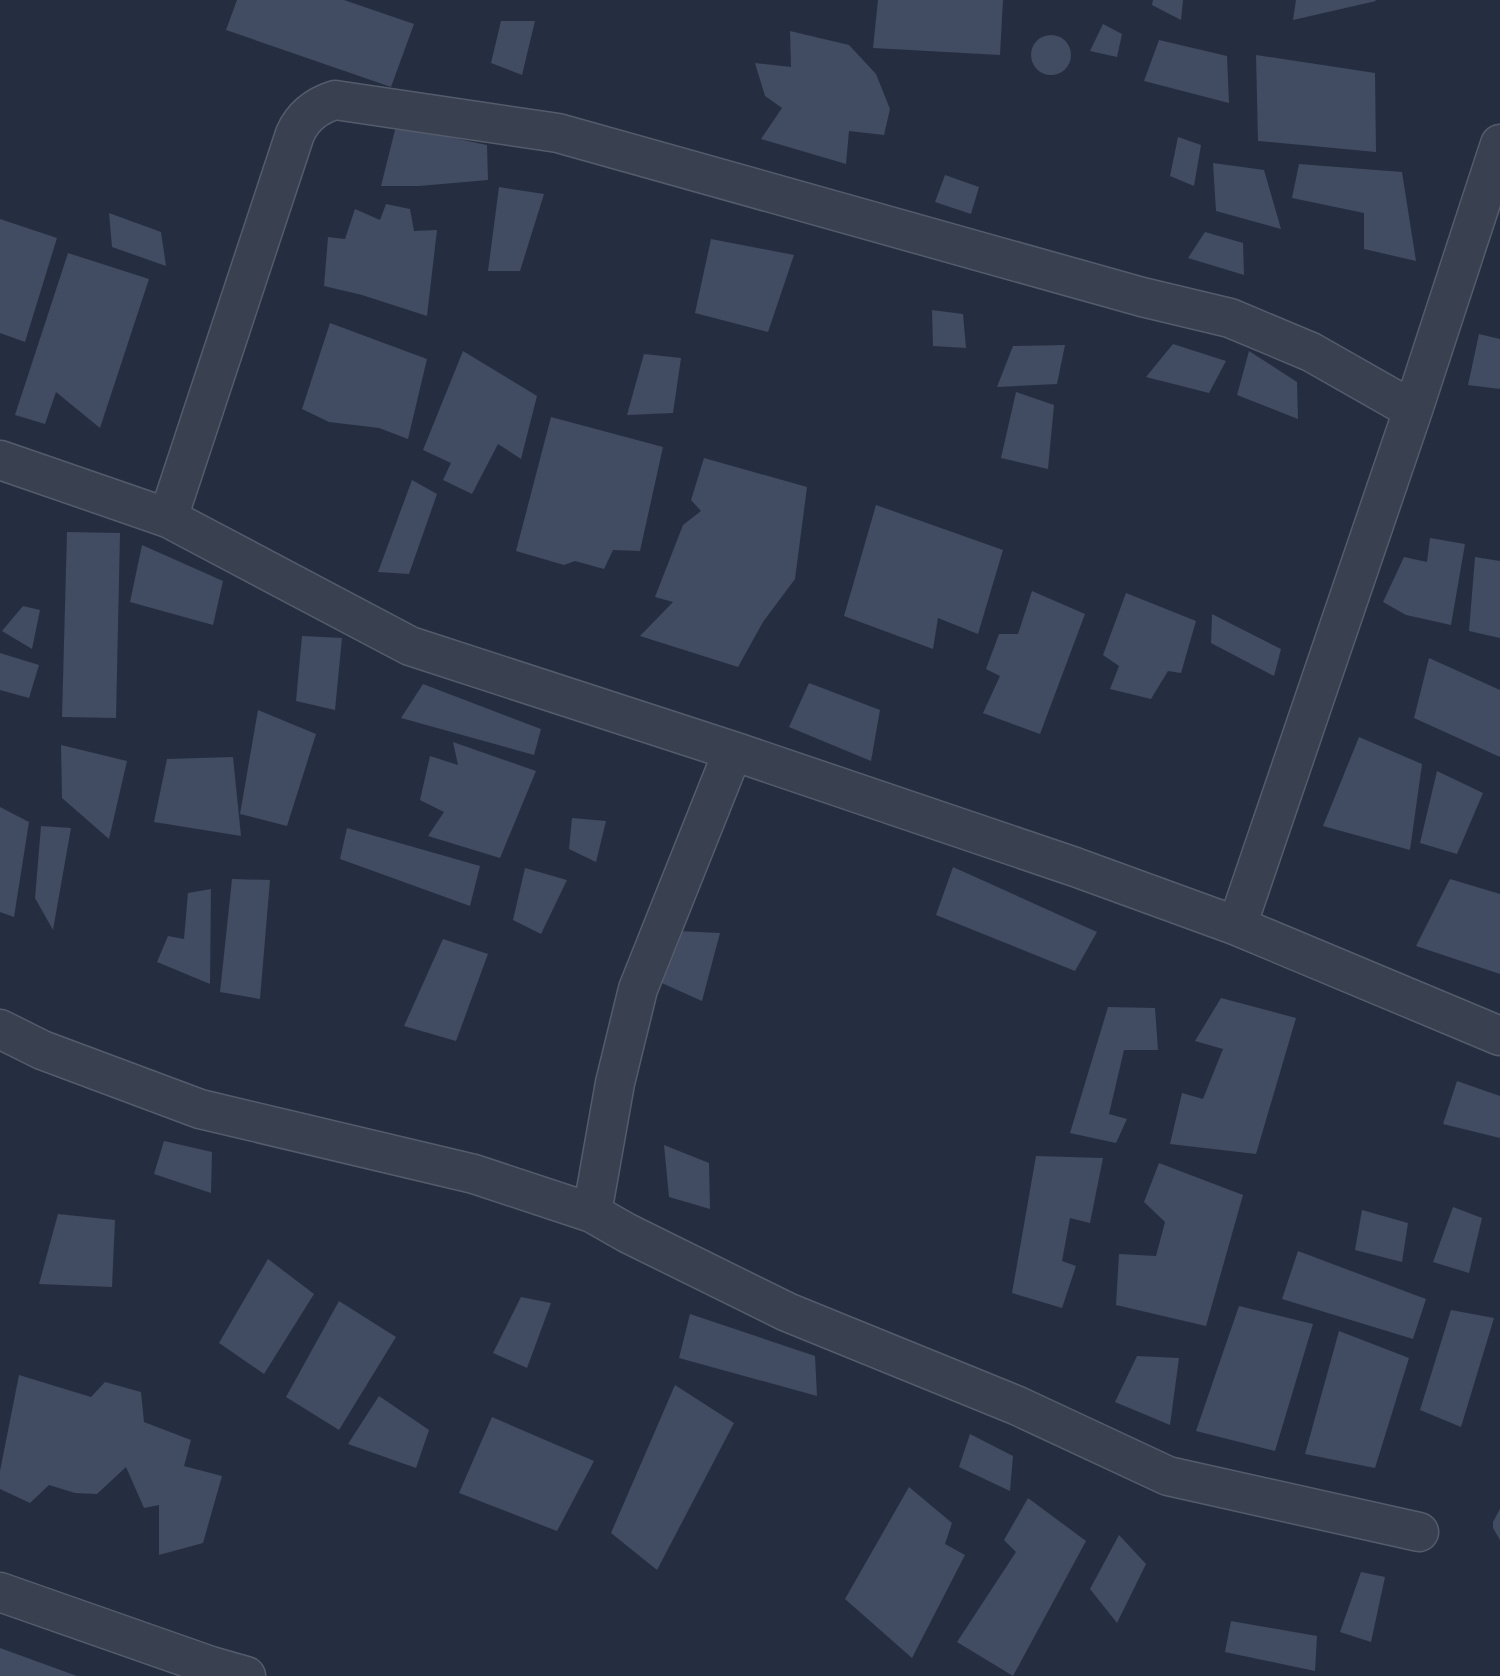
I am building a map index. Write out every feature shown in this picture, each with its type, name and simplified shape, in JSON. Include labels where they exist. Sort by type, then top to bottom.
[{"type":"street","points":[[169,518],[295,134],[300,122],[311,111],[335,100],[558,133],[1142,297],[1230,318],[1311,352],[1413,410]]},
{"type":"street","points":[[1237,926],[1413,410],[1500,144]]},
{"type":"street","points":[[0,460],[169,518],[410,646],[733,751],[1075,867],[1237,926],[1500,1036]]},
{"type":"street","points":[[592,1213],[615,1083],[638,989],[733,751]]},
{"type":"street","points":[[0,1029],[42,1050],[200,1109],[474,1174],[592,1213],[787,1312],[1018,1406],[1168,1476],[1419,1532]]},
{"type":"street","points":[[0,1592],[246,1676]]},
{"type":"building","points":[[237,0],[344,0],[414,24],[391,87],[226,30]]},
{"type":"building","points":[[878,0],[1003,0],[1000,55],[873,48]]},
{"type":"building","points":[[1153,0],[1183,0],[1181,20],[1152,5]]},
{"type":"building","points":[[1296,0],[1375,0],[1376,1],[1293,20]]},
{"type":"building","points":[[501,21],[535,21],[522,75],[491,63]]},
{"type":"building","points":[[1103,24],[1122,34],[1117,57],[1090,51]]},
{"type":"building","points":[[790,31],[849,45],[876,74],[890,109],[884,135],[849,131],[846,164],[761,139],[782,108],[765,96],[755,63],[791,67]]},
{"type":"building","points":[[1051,35],[1059,36],[1065,41],[1070,47],[1070,63],[1065,69],[1059,74],[1051,75],[1043,74],[1037,69],[1032,63],[1031,55],[1032,47],[1037,41],[1043,36]]},
{"type":"building","points":[[1159,40],[1227,56],[1229,103],[1144,81]]},
{"type":"building","points":[[1256,55],[1375,73],[1376,152],[1258,141]]},
{"type":"building","points":[[396,126],[487,145],[488,180],[419,186],[381,186]]},
{"type":"building","points":[[1178,137],[1201,145],[1194,186],[1170,176]]},
{"type":"building","points":[[1213,163],[1264,170],[1281,229],[1216,211]]},
{"type":"building","points":[[1299,164],[1402,172],[1416,261],[1364,249],[1364,213],[1292,198]]},
{"type":"building","points":[[945,175],[979,187],[971,214],[935,202]]},
{"type":"building","points":[[499,187],[544,194],[520,271],[488,271]]},
{"type":"building","points":[[386,204],[410,209],[414,231],[437,230],[427,316],[324,286],[328,237],[345,239],[355,209],[380,220]]},
{"type":"building","points":[[109,213],[161,232],[166,266],[112,247]]},
{"type":"building","points":[[0,219],[57,238],[25,342],[0,333]]},
{"type":"building","points":[[1205,232],[1243,243],[1244,275],[1188,258]]},
{"type":"building","points":[[711,239],[794,255],[768,332],[695,313]]},
{"type":"building","points":[[68,253],[149,279],[100,428],[56,392],[45,424],[15,415]]},
{"type":"building","points":[[932,310],[963,314],[966,348],[933,346]]},
{"type":"building","points":[[330,323],[427,359],[408,439],[379,428],[329,422],[302,409]]},
{"type":"building","points":[[1479,334],[1500,339],[1500,389],[1468,385]]},
{"type":"building","points":[[1173,344],[1226,361],[1209,393],[1146,377]]},
{"type":"building","points":[[1065,345],[1057,384],[997,387],[1013,346]]},
{"type":"building","points":[[463,351],[537,396],[521,459],[498,444],[472,494],[443,480],[451,463],[423,450]]},
{"type":"building","points":[[1249,351],[1297,382],[1298,419],[1237,395]]},
{"type":"building","points":[[644,354],[681,358],[673,413],[627,415]]},
{"type":"building","points":[[1016,392],[1054,405],[1048,469],[1001,458]]},
{"type":"building","points":[[551,417],[663,447],[640,551],[613,550],[604,569],[575,561],[564,565],[516,551]]},
{"type":"building","points":[[704,458],[807,487],[795,579],[763,622],[738,667],[640,636],[673,602],[655,597],[683,525],[701,511],[691,500]]},
{"type":"building","points":[[412,480],[437,494],[409,574],[378,572]]},
{"type":"building","points":[[876,505],[1003,550],[978,634],[938,618],[933,649],[844,616]]},
{"type":"building","points":[[67,532],[120,533],[116,718],[62,717]]},
{"type":"building","points":[[1430,538],[1465,544],[1451,625],[1406,615],[1383,602],[1404,557],[1427,562]]},
{"type":"building","points":[[142,545],[223,581],[213,625],[130,602]]},
{"type":"building","points":[[1475,557],[1500,561],[1500,638],[1469,631]]},
{"type":"building","points":[[1032,591],[1085,614],[1040,734],[983,713],[1000,676],[986,669],[999,634],[1018,634]]},
{"type":"building","points":[[1126,593],[1196,621],[1181,673],[1168,671],[1151,699],[1110,689],[1119,666],[1103,655]]},
{"type":"building","points":[[23,606],[40,610],[32,649],[2,631]]},
{"type":"building","points":[[1212,614],[1281,649],[1274,676],[1211,643]]},
{"type":"building","points":[[302,636],[342,638],[335,710],[296,701]]},
{"type":"building","points":[[0,653],[39,665],[29,698],[0,690]]},
{"type":"building","points":[[1429,658],[1500,690],[1500,757],[1414,718]]},
{"type":"building","points":[[809,683],[880,710],[871,761],[789,727]]},
{"type":"building","points":[[423,684],[541,729],[534,755],[401,718]]},
{"type":"building","points":[[258,710],[316,734],[287,826],[240,814]]},
{"type":"building","points":[[1359,737],[1422,764],[1410,850],[1323,826]]},
{"type":"building","points":[[453,742],[536,771],[500,858],[428,836],[444,812],[420,800],[430,756],[458,765]]},
{"type":"building","points":[[61,745],[127,761],[109,839],[62,798]]},
{"type":"building","points":[[233,757],[241,836],[154,822],[167,759]]},
{"type":"building","points":[[1437,771],[1483,793],[1457,854],[1420,843]]},
{"type":"building","points":[[0,807],[29,822],[14,917],[0,912]]},
{"type":"building","points":[[572,818],[606,821],[596,862],[569,849]]},
{"type":"building","points":[[41,826],[71,828],[53,930],[35,898]]},
{"type":"building","points":[[347,828],[480,866],[470,906],[340,859]]},
{"type":"building","points":[[953,867],[1097,932],[1075,971],[936,915]]},
{"type":"building","points":[[525,868],[567,880],[541,934],[513,920]]},
{"type":"building","points":[[232,879],[270,880],[260,999],[220,992]]},
{"type":"building","points":[[1450,879],[1500,894],[1500,974],[1416,946]]},
{"type":"building","points":[[211,889],[210,984],[157,962],[168,936],[184,939],[188,893]]},
{"type":"building","points":[[678,931],[720,933],[702,1001],[655,980]]},
{"type":"building","points":[[443,939],[488,954],[456,1041],[404,1026]]},
{"type":"building","points":[[1221,998],[1296,1018],[1256,1154],[1170,1144],[1182,1093],[1203,1099],[1223,1049],[1195,1041]]},
{"type":"building","points":[[1108,1007],[1155,1008],[1158,1050],[1124,1050],[1109,1114],[1127,1119],[1116,1143],[1070,1133]]},
{"type":"building","points":[[1457,1081],[1500,1096],[1500,1138],[1443,1124]]},
{"type":"building","points":[[164,1141],[212,1152],[211,1193],[154,1174]]},
{"type":"building","points":[[664,1145],[709,1163],[710,1209],[669,1197]]},
{"type":"building","points":[[1036,1156],[1103,1158],[1090,1223],[1070,1218],[1062,1261],[1076,1266],[1062,1308],[1012,1293]]},
{"type":"building","points":[[1159,1163],[1243,1195],[1206,1326],[1116,1305],[1119,1254],[1156,1256],[1165,1222],[1144,1202]]},
{"type":"building","points":[[1453,1207],[1482,1218],[1469,1273],[1433,1262]]},
{"type":"building","points":[[1362,1210],[1408,1223],[1402,1262],[1355,1250]]},
{"type":"building","points":[[58,1214],[115,1220],[112,1287],[39,1284]]},
{"type":"building","points":[[1298,1251],[1426,1299],[1413,1339],[1282,1299]]},
{"type":"building","points":[[268,1259],[314,1294],[264,1374],[219,1343]]},
{"type":"building","points":[[521,1297],[551,1303],[527,1368],[493,1353]]},
{"type":"building","points":[[339,1301],[396,1337],[339,1430],[286,1397]]},
{"type":"building","points":[[1239,1306],[1313,1324],[1275,1451],[1196,1431]]},
{"type":"building","points":[[1451,1310],[1494,1318],[1461,1427],[1420,1410]]},
{"type":"building","points":[[690,1314],[815,1356],[817,1396],[679,1358]]},
{"type":"building","points":[[1339,1331],[1409,1358],[1375,1468],[1305,1454]]},
{"type":"building","points":[[1137,1356],[1179,1358],[1170,1425],[1115,1402]]},
{"type":"building","points":[[19,1375],[91,1397],[105,1382],[141,1392],[144,1422],[191,1440],[184,1466],[222,1476],[203,1543],[159,1555],[159,1505],[144,1508],[126,1467],[97,1494],[75,1493],[49,1485],[30,1503],[0,1489],[0,1471]]},
{"type":"building","points":[[675,1385],[734,1423],[657,1570],[611,1533]]},
{"type":"building","points":[[379,1396],[429,1430],[416,1468],[348,1444]]},
{"type":"building","points":[[492,1417],[594,1461],[557,1531],[459,1493]]},
{"type":"building","points":[[970,1434],[1013,1456],[1010,1491],[959,1467]]},
{"type":"building","points":[[909,1487],[952,1523],[945,1544],[965,1555],[912,1658],[845,1599]]},
{"type":"building","points":[[1028,1498],[1086,1541],[1013,1676],[957,1642],[1016,1552],[1004,1540]]},
{"type":"building","points":[[1500,1509],[1500,1540],[1493,1528],[1493,1522]]},
{"type":"building","points":[[1119,1535],[1146,1564],[1117,1623],[1090,1589]]},
{"type":"building","points":[[1361,1572],[1385,1577],[1371,1642],[1340,1632]]},
{"type":"building","points":[[1231,1621],[1317,1636],[1315,1671],[1225,1652]]},
{"type":"building","points":[[0,1648],[77,1676],[0,1676]]}]
